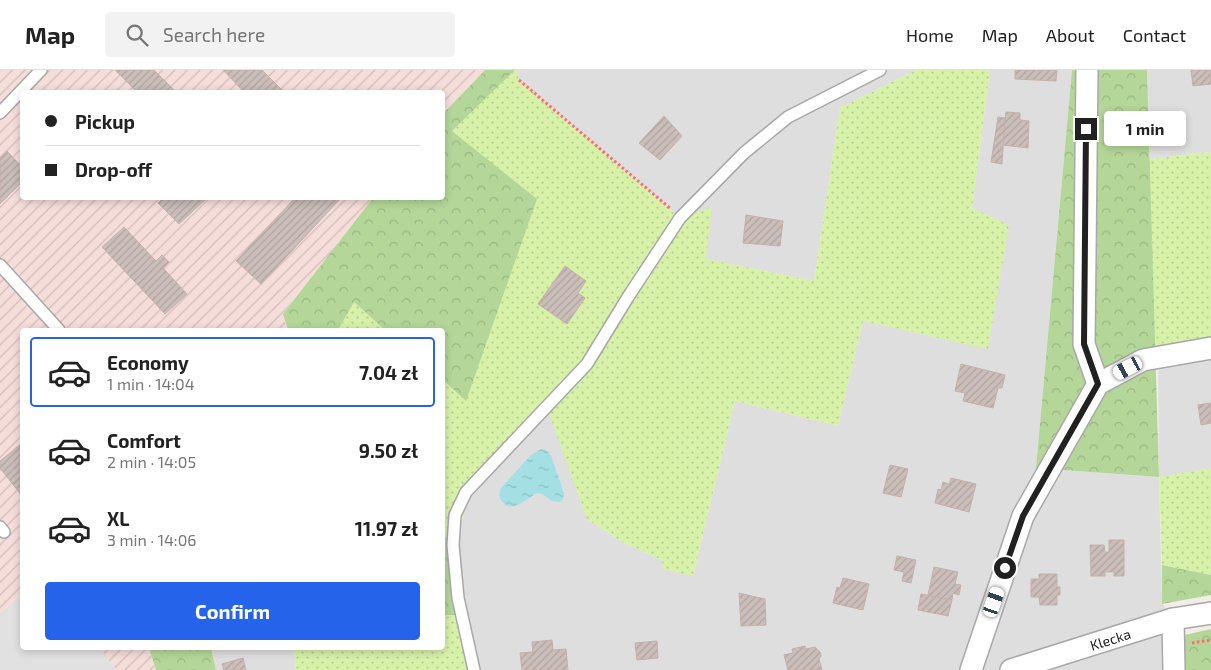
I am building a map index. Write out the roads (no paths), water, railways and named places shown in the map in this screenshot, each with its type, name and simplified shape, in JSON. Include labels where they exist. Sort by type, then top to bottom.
[{"type":"street","points":[[1087,70],[1084,344],[1098,384]]},
{"type":"street","points":[[971,670],[1023,516],[1098,384],[1143,360],[1211,348]]},
{"type":"street","name":"Klecka","points":[[1011,670],[1174,619],[1211,612]]},
{"type":"street","points":[[1174,619],[1174,670]]},
{"type":"lane","points":[[22,90],[42,70]]},
{"type":"lane","points":[[474,670],[458,598],[453,544],[455,515],[466,492],[587,364],[680,218],[744,153],[788,117],[880,70]]},
{"type":"lane","points":[[0,113],[20,93]]},
{"type":"lane","points":[[0,265],[57,328]]},
{"type":"water","points":[[541,449],[546,450],[551,455],[564,493],[563,499],[560,502],[552,501],[537,493],[514,506],[505,504],[500,497],[501,488],[531,455]]}]
